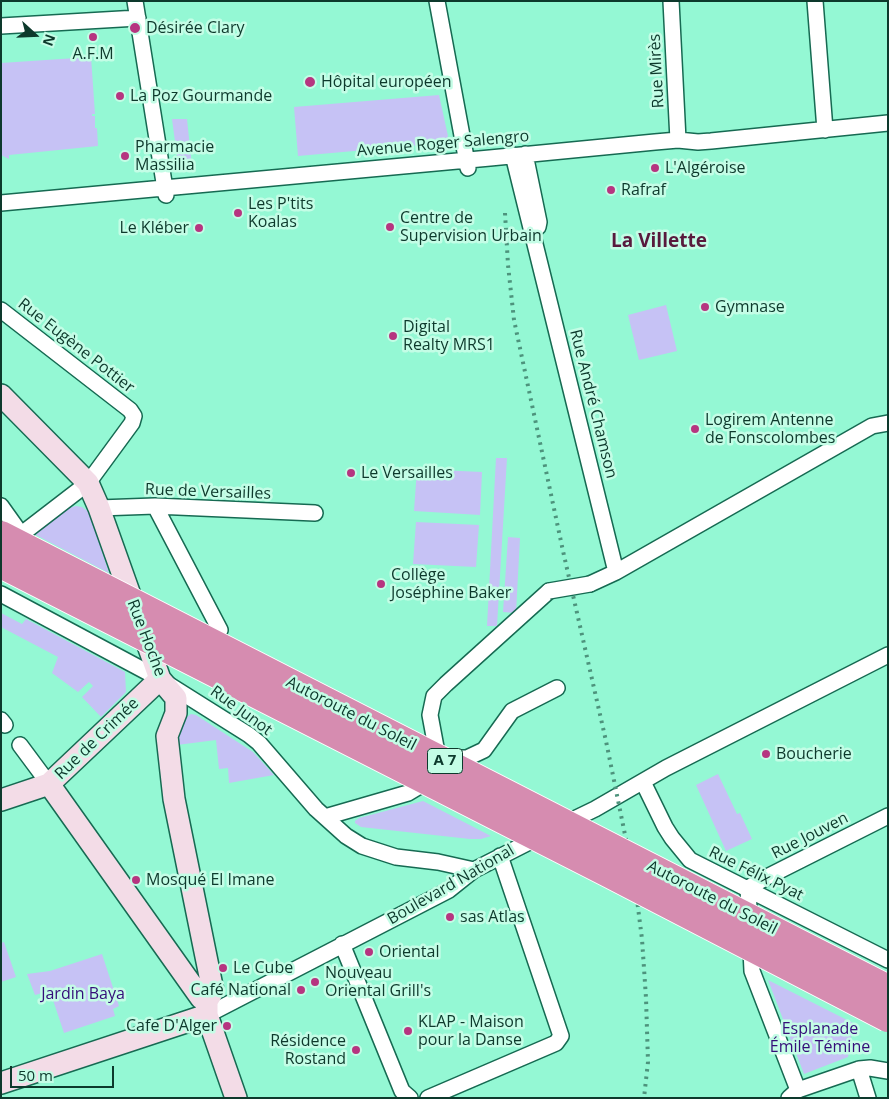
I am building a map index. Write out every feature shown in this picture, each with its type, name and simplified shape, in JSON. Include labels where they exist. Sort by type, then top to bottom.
[{"type":"highway","name":"Autoroute du Soleil","points":[[11,535],[888,989]]},
{"type":"highway","name":"Autoroute du Soleil","points":[[1,564],[608,873],[888,1018]]},
{"type":"street","points":[[135,1],[165,191]]},
{"type":"street","points":[[437,1],[468,164]]},
{"type":"street","name":"Rue Mirès","points":[[671,1],[678,140]]},
{"type":"street","points":[[815,1],[825,130]]},
{"type":"street","points":[[1,26],[138,18]]},
{"type":"street","name":"Avenue Roger Salengro","points":[[1,202],[165,191],[468,164],[519,155],[678,140],[711,141],[888,123]]},
{"type":"street","name":"Rue André Chamson","points":[[519,155],[539,222],[535,243],[616,572]]},
{"type":"street","name":"Rue Eugène Pottier","points":[[1,310],[130,410],[134,416],[132,424],[88,483]]},
{"type":"street","name":"Rue Hoche","points":[[1,395],[88,483],[160,679],[176,698],[176,713],[167,736],[174,799],[213,991],[207,1008]]},
{"type":"street","points":[[325,817],[408,793],[428,781],[438,758],[430,714],[434,696],[549,591],[590,584],[616,572],[872,426],[888,423]]},
{"type":"street","points":[[1,550],[11,535],[88,483]]},
{"type":"street","points":[[1,506],[11,535]]},
{"type":"street","points":[[155,506],[220,630]]},
{"type":"street","name":"Rue de Versailles","points":[[98,508],[155,506],[315,513]]},
{"type":"street","name":"Rue Junot","points":[[1,594],[160,679],[259,743],[316,808],[346,836],[362,846],[396,857],[438,862],[474,870]]},
{"type":"street","name":"Boulevard National","points":[[1,1083],[207,1008],[342,944],[449,890],[474,870],[500,856],[595,809],[675,764],[888,655]]},
{"type":"street","name":"Rue de Crimée","points":[[1,800],[49,784],[160,679]]},
{"type":"street","points":[[438,758],[467,758],[484,750],[512,711],[557,688]]},
{"type":"street","points":[[20,745],[201,998],[207,1008],[236,1098]]},
{"type":"street","name":"Rue Félix Pyat","points":[[643,782],[665,827],[690,860],[888,960]]},
{"type":"street","name":"Rue Jouven","points":[[748,888],[888,816]]},
{"type":"street","points":[[428,1098],[556,1043],[561,1036],[500,856]]},
{"type":"street","points":[[748,888],[752,970],[793,1094],[859,1069],[870,1068],[888,1071]]},
{"type":"street","points":[[342,944],[402,1091],[410,1098]]},
{"type":"street","points":[[859,1069],[868,1098]]},
{"type":"green space","points":[[91,57],[95,114],[92,114],[92,116],[95,116],[98,146],[9,155],[9,159],[1,155],[1,63]]},
{"type":"green space","points":[[439,95],[448,136],[444,143],[298,156],[294,107]]},
{"type":"green space","points":[[172,119],[187,119],[192,167],[178,164]]},
{"type":"green space","points":[[666,305],[677,351],[639,360],[628,315]]},
{"type":"green space","points":[[496,458],[507,458],[497,626],[487,626]]},
{"type":"green space","points":[[417,469],[482,472],[480,515],[414,511]]},
{"type":"green space","points":[[82,507],[89,512],[109,573],[36,535],[36,530],[69,508]]},
{"type":"green space","points":[[416,522],[479,525],[476,567],[413,564]]},
{"type":"green space","points":[[508,537],[520,538],[516,613],[503,612]]},
{"type":"green space","points":[[1,613],[22,624],[26,619],[125,672],[126,692],[101,717],[82,697],[93,686],[89,682],[78,692],[52,673],[58,657],[1,627]]},
{"type":"green space","points":[[191,714],[196,715],[253,752],[274,775],[229,783],[228,768],[219,769],[216,740],[177,745],[179,733],[187,717]]},
{"type":"green space","points":[[718,774],[737,814],[740,813],[752,839],[726,851],[696,785]]},
{"type":"green space","points":[[423,801],[491,836],[481,839],[470,839],[361,827],[355,823],[359,818]]},
{"type":"green space","points":[[4,942],[16,977],[1,982],[1,943]]},
{"type":"green space","name":"Jardin Baya","points":[[102,954],[119,1006],[113,1009],[115,1016],[64,1033],[50,991],[35,995],[27,974],[50,971]]},
{"type":"green space","name":"Esplanade Émile Témine","points":[[768,980],[853,1023],[848,1057],[804,1074]]},
{"type":"railway","points":[[505,213],[514,320],[606,741],[635,884],[642,939],[646,998],[648,1062],[644,1098]]},
{"type":"place","name":"Désirée Clary","points":[[135,28]]},
{"type":"place","name":"A.F.M","points":[[93,37]]},
{"type":"place","name":"Hôpital européen","points":[[310,82]]},
{"type":"place","name":"La Poz Gourmande","points":[[120,96]]},
{"type":"place","name":"Pharmacie Massilia","points":[[125,156]]},
{"type":"place","name":"L'Algéroise","points":[[655,168]]},
{"type":"place","name":"Rafraf","points":[[611,190]]},
{"type":"place","name":"Les P'tits Koalas","points":[[238,213]]},
{"type":"place","name":"Centre de Supervision Urbain","points":[[390,227]]},
{"type":"place","name":"Le Kléber","points":[[199,228]]},
{"type":"place","name":"Gymnase","points":[[705,307]]},
{"type":"place","name":"Digital Realty MRS1","points":[[393,336]]},
{"type":"place","name":"Logirem Antenne de Fonscolombes","points":[[695,429]]},
{"type":"place","name":"Le Versailles","points":[[351,473]]},
{"type":"place","name":"Collège Joséphine Baker","points":[[381,584]]},
{"type":"place","name":"Boucherie","points":[[766,754]]},
{"type":"place","name":"Mosqué El Imane","points":[[136,880]]},
{"type":"place","name":"sas Atlas","points":[[450,917]]},
{"type":"place","name":"Oriental","points":[[369,952]]},
{"type":"place","name":"Le Cube","points":[[223,968]]},
{"type":"place","name":"Nouveau Oriental Grill's","points":[[315,982]]},
{"type":"place","name":"Café National","points":[[301,990]]},
{"type":"place","name":"Cafe D'Alger","points":[[227,1026]]},
{"type":"place","name":"KLAP - Maison pour la Danse","points":[[408,1031]]},
{"type":"place","name":"Résidence Rostand","points":[[356,1050]]},
{"type":"district","name":"La Villette","points":[[659,242]]}]
